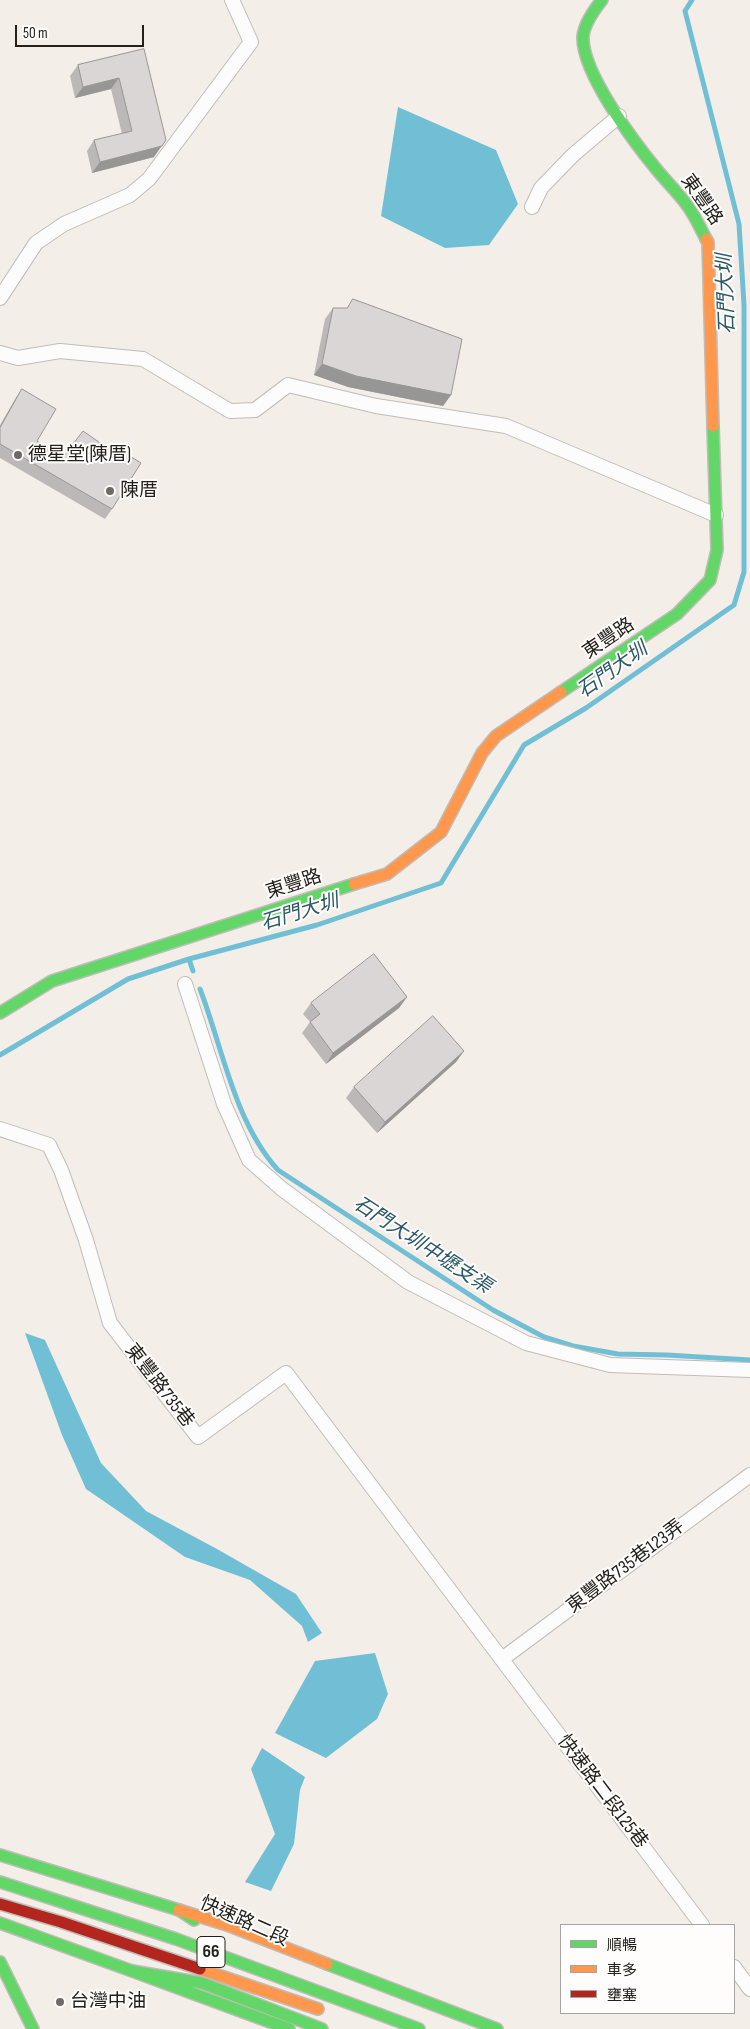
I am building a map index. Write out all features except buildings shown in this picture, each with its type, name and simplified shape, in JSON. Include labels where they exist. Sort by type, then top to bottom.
[{"type":"main road","name":"東豐路","points":[[0,1013],[52,981],[387,874],[441,832],[482,753],[496,736],[678,614],[710,580],[717,550],[708,242],[688,206],[656,170],[619,116],[598,82],[586,56],[583,36],[595,9],[602,0]]},
{"type":"main road","name":"快速路二段","points":[[0,1855],[179,1910],[213,1931],[472,2029]]},
{"type":"main road","name":"66","points":[[0,1882],[176,1939],[419,2029]]},
{"type":"main road","name":"66","points":[[0,1904],[61,1922],[325,2012]]},
{"type":"main road","points":[[179,1910],[227,1924],[496,2029]]},
{"type":"main road","name":"66","points":[[0,1923],[132,1971],[202,1983],[322,2029]]},
{"type":"main road","points":[[0,1962],[33,2029]]},
{"type":"main road","points":[[132,1971],[289,2029]]},
{"type":"street","points":[[0,298],[36,243],[64,224],[130,195],[149,179],[251,42],[232,0]]},
{"type":"street","points":[[532,207],[541,188],[573,155],[619,116]]},
{"type":"street","points":[[0,353],[18,358],[60,351],[144,359],[230,411],[255,410],[288,385],[376,406],[506,426],[716,515]]},
{"type":"street","points":[[185,984],[224,1104],[249,1160],[282,1189],[408,1282],[526,1343],[610,1365],[750,1370]]},
{"type":"street","name":"東豐路735巷","points":[[0,1129],[49,1145],[61,1170],[86,1240],[110,1323],[198,1437],[286,1373],[502,1660]]},
{"type":"street","name":"東豐路735巷123弄","points":[[502,1660],[750,1475]]},
{"type":"street","name":"快速路二段125巷","points":[[502,1660],[701,1924]]},
{"type":"street","points":[[735,1968],[750,1988]]},
{"type":"water","points":[[398,107],[496,150],[518,204],[489,245],[445,248],[381,216]]},
{"type":"water","points":[[25,1333],[45,1340],[101,1463],[146,1511],[296,1594],[322,1633],[308,1642],[302,1626],[250,1580],[185,1557],[86,1489],[62,1435]]},
{"type":"water","points":[[375,1653],[388,1694],[377,1719],[326,1758],[275,1733],[315,1661]]},
{"type":"water","points":[[262,1748],[305,1777],[300,1790],[294,1844],[271,1891],[245,1882],[275,1834],[251,1769]]},
{"type":"waterway","name":"石門大圳","points":[[0,1055],[128,979],[189,959],[317,925],[441,883],[524,745],[586,708],[734,605],[744,572],[744,305],[739,224],[685,11],[692,0]]},
{"type":"waterway","name":"石門大圳中壢支渠","points":[[189,959],[193,971]]},
{"type":"waterway","name":"石門大圳中壢支渠","points":[[200,989],[240,1107],[263,1151],[278,1170],[493,1310],[544,1337],[573,1346],[618,1354],[750,1360]]},
{"type":"traffic: fast","points":[[602,0],[590,17],[583,37],[585,52],[591,69],[600,88],[623,125],[647,158],[687,205],[706,239]]},
{"type":"traffic: fast","points":[[561,692],[677,614],[710,580],[717,550],[713,426]]},
{"type":"traffic: fast","points":[[0,1013],[52,981],[354,884]]},
{"type":"traffic: fast","points":[[0,1855],[179,1910],[194,1920]]},
{"type":"traffic: fast","points":[[0,1882],[176,1939],[419,2029]]},
{"type":"traffic: fast","points":[[0,1923],[132,1971],[202,1983],[322,2029]]},
{"type":"traffic: fast","points":[[0,1962],[33,2029]]},
{"type":"traffic: fast","points":[[327,1964],[497,2029]]},
{"type":"traffic: fast","points":[[132,1971],[289,2029]]},
{"type":"traffic: slow","points":[[706,239],[708,242],[713,426]]},
{"type":"traffic: slow","points":[[354,884],[387,874],[441,832],[482,753],[496,736],[561,692]]},
{"type":"traffic: slow","points":[[179,1910],[227,1925],[327,1964]]},
{"type":"traffic: slow","points":[[200,1969],[318,2009]]},
{"type":"traffic: jam","points":[[0,1904],[61,1922],[200,1969]]},
{"type":"place","name":"德星堂(陳厝)","points":[[18,455]]},
{"type":"place","name":"陳厝","points":[[110,491]]},
{"type":"place","name":"台灣中油","points":[[60,2002]]}]
